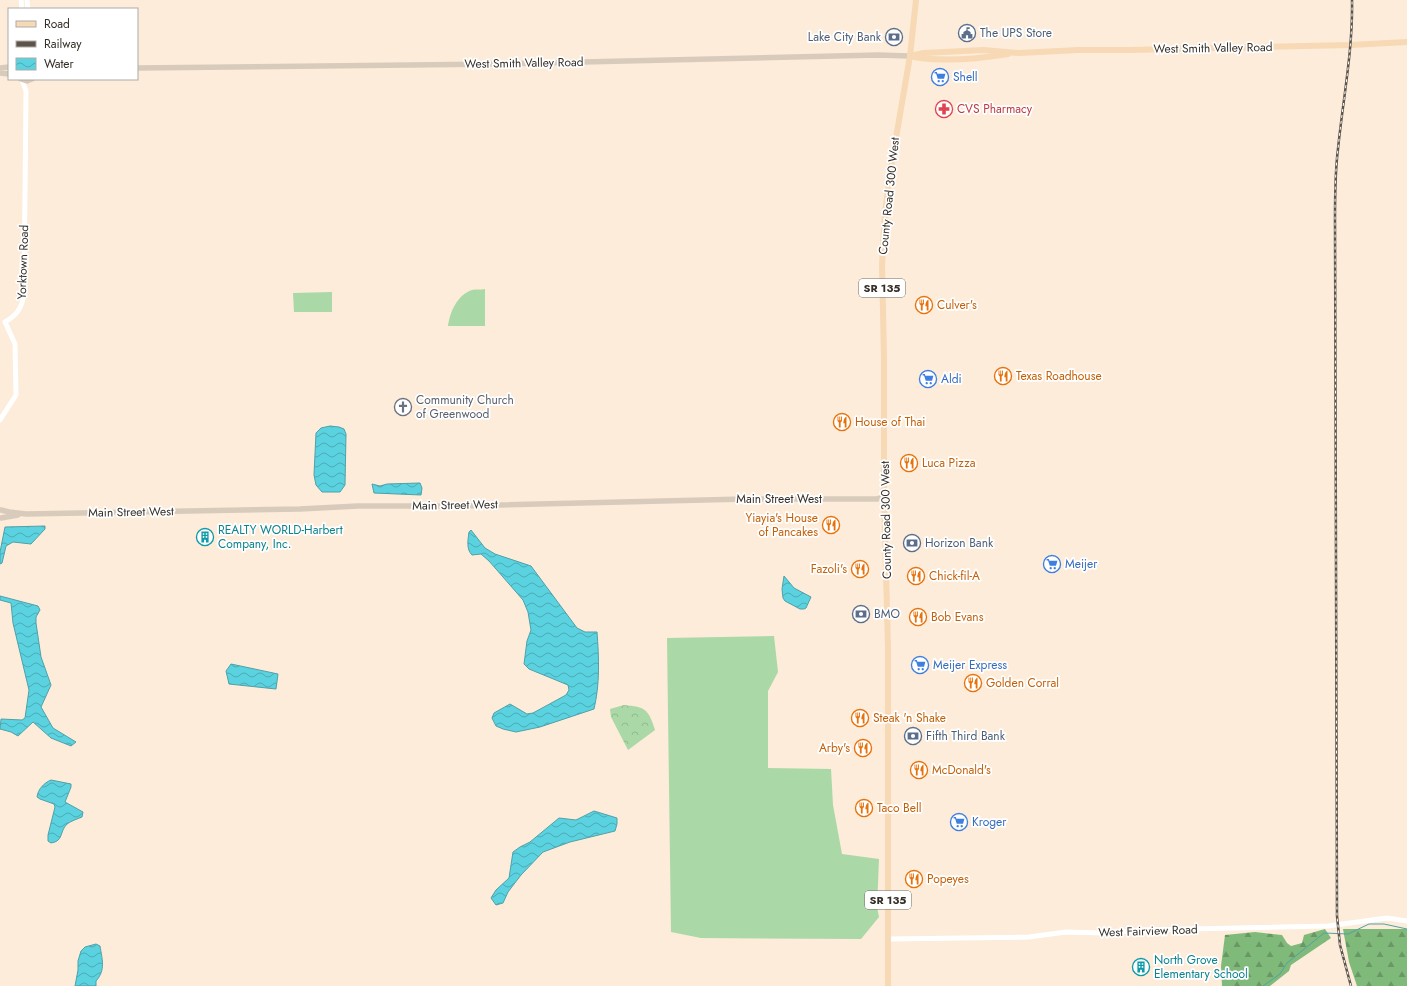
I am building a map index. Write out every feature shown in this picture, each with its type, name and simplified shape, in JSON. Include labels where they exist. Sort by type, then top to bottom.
[{"type":"main road","name":"SR 135","points":[[910,56],[916,0]]},
{"type":"main road","name":"West Smith Valley Road","points":[[138,68],[498,64],[878,55],[910,56],[924,53],[983,50],[1019,53],[1078,50],[1351,45],[1407,42]]},
{"type":"main road","name":"County Road 300 West","points":[[888,986],[888,647],[884,497],[884,358],[882,271],[883,244],[891,163],[910,56]]},
{"type":"main road","name":"Main Street West","points":[[26,514],[0,519],[0,509],[9,512],[26,514],[745,499],[877,499],[884,497]]},
{"type":"street","name":"Yorktown Road","points":[[0,420],[16,394],[14,344],[5,322],[14,316],[20,309],[24,294],[26,91],[21,80]]},
{"type":"street","name":"Yorktown Road","points":[[26,91],[32,80]]},
{"type":"street","name":"West Fairview Road","points":[[888,939],[1029,937],[1066,932],[1104,933],[1142,930],[1328,926],[1387,918],[1407,921]]},
{"type":"green space","points":[[485,289],[485,326],[448,326],[450,315],[458,300],[462,296],[472,290]]},
{"type":"green space","points":[[332,292],[332,312],[294,312],[293,293]]},
{"type":"green space","points":[[774,636],[778,672],[768,691],[768,768],[831,769],[833,805],[842,854],[879,859],[877,907],[879,917],[861,939],[701,938],[671,932],[667,638]]},
{"type":"green space","points":[[624,705],[642,708],[645,710],[648,713],[655,730],[628,750],[611,717],[610,709]]},
{"type":"green space","points":[[1325,929],[1331,938],[1291,965],[1289,971],[1270,986],[1222,986],[1221,966],[1225,935],[1255,932],[1282,935],[1291,946],[1302,943],[1304,935]]},
{"type":"green space","points":[[1343,929],[1407,929],[1407,986],[1357,986],[1349,962]]},
{"type":"water","points":[[330,426],[344,429],[346,434],[345,485],[340,492],[322,492],[316,485],[314,475],[316,433],[321,428]]},
{"type":"water","points":[[420,483],[422,488],[421,495],[374,493],[372,484],[380,486],[387,484]]},
{"type":"water","points":[[45,526],[45,529],[31,544],[13,542],[6,546],[2,563],[0,564],[0,552],[5,527]]},
{"type":"water","points":[[471,530],[485,548],[495,554],[531,566],[577,628],[585,632],[597,632],[598,671],[594,709],[540,727],[516,732],[496,726],[492,718],[494,713],[510,704],[527,714],[533,713],[566,695],[569,690],[568,685],[529,669],[524,664],[527,641],[531,630],[528,612],[523,600],[489,561],[481,554],[472,555],[470,553],[468,541],[469,532]]},
{"type":"water","points":[[784,576],[794,588],[811,597],[806,608],[800,609],[785,601],[783,598],[782,589]]},
{"type":"water","points":[[0,596],[38,606],[40,610],[36,617],[36,623],[41,657],[51,685],[41,707],[53,728],[76,742],[71,746],[51,738],[33,722],[18,736],[0,729],[1,719],[22,720],[25,718],[29,690],[13,623],[11,603],[0,600]]},
{"type":"water","points":[[231,664],[278,674],[276,689],[229,684],[226,671]]},
{"type":"water","points":[[51,780],[71,784],[65,802],[83,812],[82,817],[67,824],[60,838],[51,843],[48,841],[48,835],[55,807],[54,804],[37,797],[42,787]]},
{"type":"water","points":[[594,811],[617,818],[615,831],[570,842],[543,852],[521,875],[508,892],[503,903],[496,905],[491,898],[496,890],[509,878],[513,852],[530,842],[559,818],[576,820]]},
{"type":"water","points":[[96,944],[100,946],[102,969],[96,981],[96,986],[75,986],[78,961],[81,951],[85,947]]},
{"type":"waterway","points":[[1263,986],[1280,974],[1287,963],[1324,933],[1348,934],[1369,924],[1384,924],[1407,929]]},
{"type":"railway","points":[[1351,986],[1340,945],[1337,916],[1335,184],[1351,37],[1352,0]]},
{"type":"place","name":"The UPS Store","points":[[967,33]]},
{"type":"place","name":"Lake City Bank","points":[[894,37]]},
{"type":"place","name":"Shell","points":[[940,77]]},
{"type":"place","name":"CVS Pharmacy","points":[[944,109]]},
{"type":"place","name":"Culver's","points":[[924,305]]},
{"type":"place","name":"Texas Roadhouse","points":[[1003,376]]},
{"type":"place","name":"Aldi","points":[[928,379]]},
{"type":"place","name":"Community Church of Greenwood","points":[[403,407]]},
{"type":"place","name":"House of Thai","points":[[842,422]]},
{"type":"place","name":"Luca Pizza","points":[[909,463]]},
{"type":"place","name":"Yiayia's House of Pancakes","points":[[831,525]]},
{"type":"place","name":"REALTY WORLD-Harbert Company, Inc.","points":[[205,537]]},
{"type":"place","name":"Horizon Bank","points":[[912,543]]},
{"type":"place","name":"Meijer","points":[[1052,564]]},
{"type":"place","name":"Fazoli's","points":[[860,569]]},
{"type":"place","name":"Chick-fil-A","points":[[916,576]]},
{"type":"place","name":"BMO","points":[[861,614]]},
{"type":"place","name":"Bob Evans","points":[[918,617]]},
{"type":"place","name":"Meijer Express","points":[[920,665]]},
{"type":"place","name":"Golden Corral","points":[[973,683]]},
{"type":"place","name":"Steak 'n Shake","points":[[860,718]]},
{"type":"place","name":"Fifth Third Bank","points":[[913,736]]},
{"type":"place","name":"Arby's","points":[[863,748]]},
{"type":"place","name":"McDonald's","points":[[919,770]]},
{"type":"place","name":"Taco Bell","points":[[864,808]]},
{"type":"place","name":"Kroger","points":[[959,822]]},
{"type":"place","name":"Popeyes","points":[[914,879]]},
{"type":"place","name":"North Grove Elementary School","points":[[1141,967]]}]
